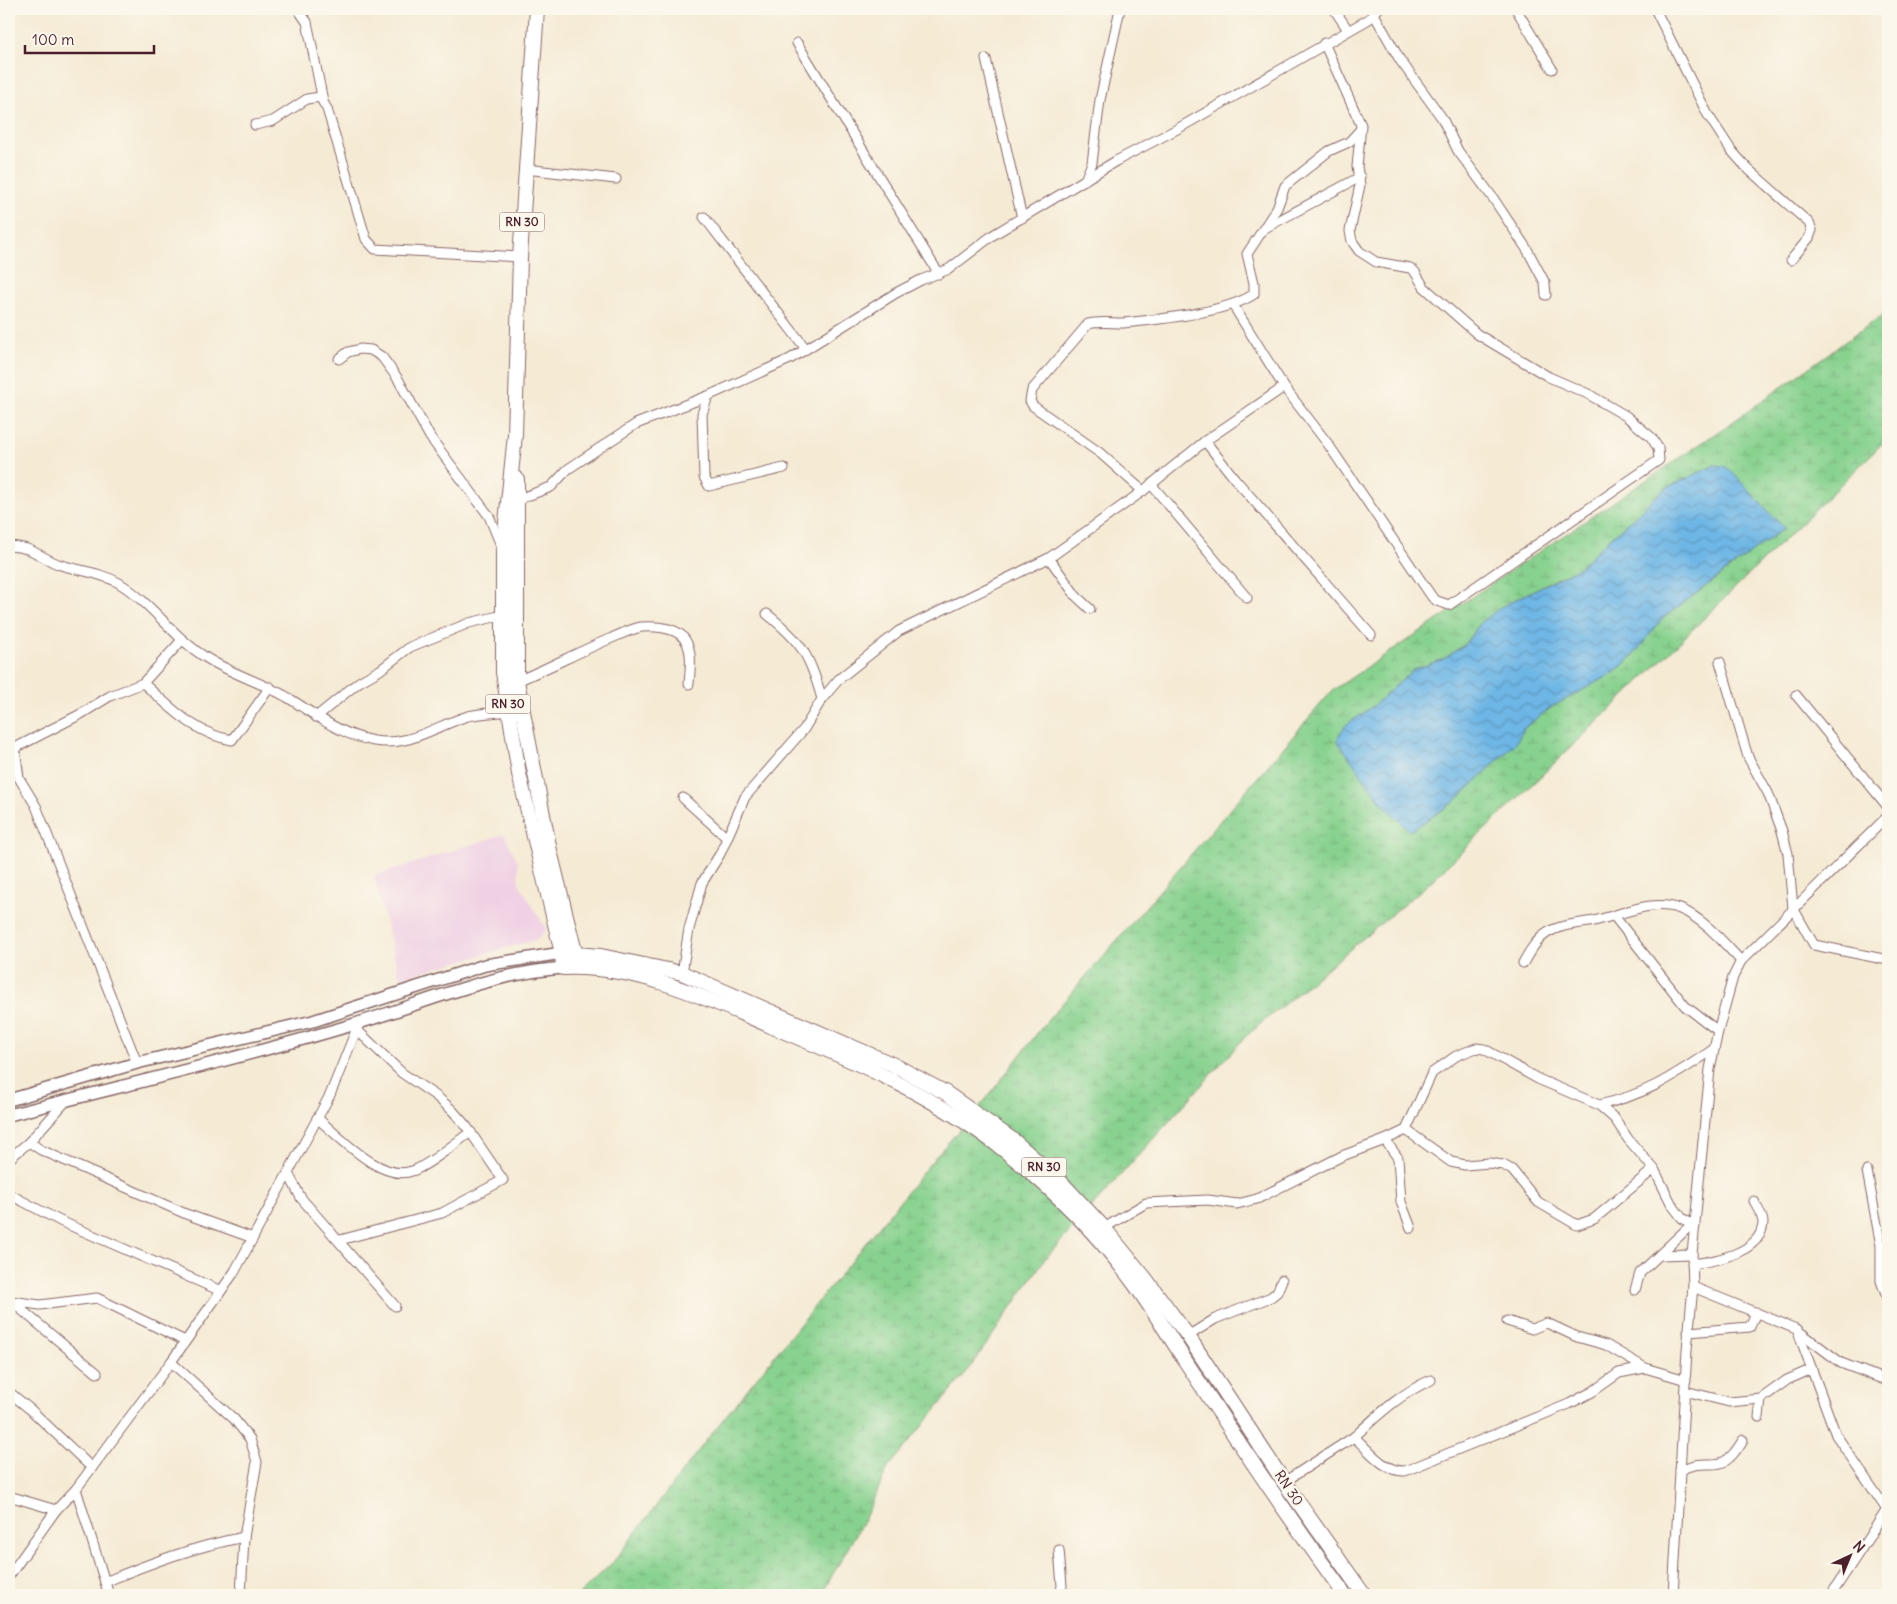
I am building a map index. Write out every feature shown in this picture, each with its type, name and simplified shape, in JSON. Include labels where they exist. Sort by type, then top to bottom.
[{"type":"main road","name":"RN 30","points":[[537,9],[520,257],[515,435],[504,551],[503,672],[519,774],[562,953],[562,968],[621,973],[680,987],[888,1077],[938,1103],[1005,1151],[1051,1191],[1096,1237],[1135,1285],[1272,1493],[1345,1595]]},
{"type":"main road","name":"RN 30","points":[[515,435],[519,498],[517,681],[550,851],[576,953],[577,968]]},
{"type":"main road","name":"RN 30","points":[[562,953],[601,956],[682,973],[886,1062],[946,1093],[1013,1140],[1061,1182],[1104,1228],[1145,1278],[1188,1336],[1284,1482],[1364,1595]]},
{"type":"street","points":[[298,9],[306,22],[324,101],[369,244],[375,249],[520,257]]},
{"type":"street","points":[[1085,180],[1093,158],[1100,100],[1120,9]]},
{"type":"street","points":[[1334,9],[1348,30]]},
{"type":"street","points":[[1516,9],[1552,69]]},
{"type":"street","points":[[1656,9],[1708,115],[1731,150],[1747,168],[1809,224],[1812,230],[1809,238],[1791,260]]},
{"type":"street","points":[[519,498],[551,487],[568,469],[636,424],[772,369],[896,293],[921,280],[939,274],[993,235],[1130,153],[1214,109],[1348,30],[1376,11],[1400,60],[1442,118],[1458,151],[1493,198],[1537,266],[1545,283],[1546,294]]},
{"type":"street","points":[[1233,305],[1284,387],[1328,444],[1432,597],[1442,604],[1449,605],[1659,460],[1658,448],[1651,437],[1626,416],[1588,394],[1549,377],[1477,334],[1424,287],[1415,272],[1410,268],[1376,262],[1360,251],[1352,241],[1350,231],[1358,198],[1360,177],[1357,167],[1360,121],[1324,43]]},
{"type":"street","points":[[798,44],[939,274]]},
{"type":"street","points":[[986,59],[1022,218]]},
{"type":"street","points":[[255,124],[273,122],[288,110],[316,96],[324,101]]},
{"type":"street","points":[[1143,490],[1100,453],[1033,406],[1030,401],[1032,390],[1088,324],[1122,323],[1233,305],[1254,294],[1254,283],[1247,254],[1265,228],[1285,186],[1329,151],[1349,142],[1360,130]]},
{"type":"street","points":[[525,169],[616,179]]},
{"type":"street","points":[[1265,228],[1360,177]]},
{"type":"street","points":[[704,217],[806,349]]},
{"type":"street","points":[[339,358],[348,352],[360,349],[371,350],[382,357],[398,379],[430,437],[489,516],[504,551]]},
{"type":"street","points":[[682,973],[689,929],[702,883],[720,854],[744,797],[804,729],[822,699],[839,679],[899,631],[1049,558],[1152,484],[1205,442],[1284,387]]},
{"type":"street","points":[[708,396],[702,414],[705,483],[715,487],[746,476],[784,468]]},
{"type":"street","points":[[687,404],[702,414]]},
{"type":"street","points":[[1205,442],[1371,635]]},
{"type":"street","points":[[1152,484],[1247,598]]},
{"type":"street","points":[[9,546],[31,549],[56,563],[105,576],[120,584],[158,615],[182,640],[220,665],[270,687],[335,729],[373,741],[395,743],[414,739],[468,716],[509,712]]},
{"type":"street","points":[[1049,558],[1076,596],[1090,609]]},
{"type":"street","points":[[767,614],[797,640],[808,656],[822,699]]},
{"type":"street","points":[[316,717],[359,682],[380,670],[410,648],[469,623],[503,615]]},
{"type":"street","points":[[517,681],[596,645],[638,628],[650,626],[675,632],[682,636],[688,647],[691,664],[689,684]]},
{"type":"street","points":[[137,1063],[36,806],[19,778],[14,748],[82,714],[110,696],[143,683],[182,640]]},
{"type":"street","points":[[1720,662],[1725,675],[1730,702],[1748,757],[1768,793],[1782,831],[1788,854],[1793,908],[1814,945],[1888,960]]},
{"type":"street","points":[[143,683],[200,731],[214,738],[232,740],[270,687]]},
{"type":"street","points":[[1796,694],[1888,807]]},
{"type":"street","points":[[683,798],[726,838]]},
{"type":"street","points":[[1674,1595],[1692,1287],[1693,1225],[1714,1049],[1718,1031],[1733,977],[1741,961],[1888,816]]},
{"type":"street","points":[[1523,963],[1537,942],[1555,929],[1614,916],[1635,908],[1656,906],[1679,909],[1721,940],[1741,961]]},
{"type":"street","points":[[1614,916],[1686,1006],[1718,1031]]},
{"type":"street","points":[[9,1100],[137,1063],[313,1020],[485,965],[562,953]]},
{"type":"street","points":[[9,1115],[358,1026],[488,980],[536,970],[562,968]]},
{"type":"street","points":[[9,1576],[56,1510],[76,1489],[171,1362],[221,1291],[253,1238],[330,1096],[358,1026]]},
{"type":"street","points":[[340,1240],[442,1213],[503,1180],[471,1132],[452,1110],[436,1096],[402,1073],[358,1026]]},
{"type":"street","points":[[1104,1228],[1146,1203],[1208,1200],[1237,1204],[1257,1199],[1342,1156],[1406,1130],[1432,1073],[1456,1056],[1476,1048],[1484,1049],[1560,1089],[1599,1105],[1616,1119],[1628,1139],[1654,1169],[1672,1205],[1682,1218],[1693,1225]]},
{"type":"street","points":[[1599,1105],[1628,1098],[1658,1086],[1714,1049]]},
{"type":"street","points":[[9,1159],[29,1142],[67,1100]]},
{"type":"street","points":[[318,1118],[374,1164],[386,1171],[400,1173],[413,1171],[471,1132]]},
{"type":"street","points":[[1406,1130],[1451,1162],[1465,1165],[1489,1163],[1503,1165],[1512,1170],[1538,1202],[1577,1225],[1594,1219],[1654,1169]]},
{"type":"street","points":[[1385,1140],[1398,1158],[1401,1202],[1411,1228]]},
{"type":"street","points":[[29,1142],[41,1150],[186,1214],[253,1238]]},
{"type":"street","points":[[1867,1170],[1880,1246],[1881,1281],[1888,1300]]},
{"type":"street","points":[[288,1173],[301,1198],[340,1240],[395,1306]]},
{"type":"street","points":[[9,1194],[60,1221],[221,1291]]},
{"type":"street","points":[[1692,1264],[1732,1257],[1759,1236],[1763,1224],[1754,1201]]},
{"type":"street","points":[[1635,1290],[1640,1273],[1693,1225]]},
{"type":"street","points":[[1660,1255],[1692,1254]]},
{"type":"street","points":[[1188,1336],[1215,1319],[1271,1297],[1277,1292],[1282,1280]]},
{"type":"street","points":[[1692,1287],[1796,1329],[1841,1363],[1888,1381]]},
{"type":"street","points":[[10,1300],[40,1305],[97,1298],[185,1342]]},
{"type":"street","points":[[10,1300],[97,1373]]},
{"type":"street","points":[[1688,1332],[1750,1327],[1756,1312]]},
{"type":"street","points":[[1506,1321],[1532,1329],[1547,1323],[1577,1337],[1606,1345],[1645,1368],[1686,1380]]},
{"type":"street","points":[[1796,1329],[1836,1435],[1888,1509],[1831,1595]]},
{"type":"street","points":[[171,1362],[234,1419],[250,1439],[257,1462],[244,1537],[241,1595]]},
{"type":"street","points":[[1354,1438],[1387,1467],[1395,1471],[1405,1471],[1569,1404],[1592,1392],[1619,1373],[1645,1368]]},
{"type":"street","points":[[1686,1391],[1729,1402],[1761,1399],[1787,1380],[1812,1369]]},
{"type":"street","points":[[1284,1482],[1354,1438],[1390,1404],[1416,1386],[1431,1380]]},
{"type":"street","points":[[9,1392],[50,1427],[92,1468]]},
{"type":"street","points":[[1759,1416],[1761,1399]]},
{"type":"street","points":[[1680,1470],[1691,1464],[1720,1464],[1728,1460],[1742,1440]]},
{"type":"street","points":[[76,1489],[109,1595]]},
{"type":"street","points":[[9,1496],[56,1510]]},
{"type":"street","points":[[105,1582],[163,1558],[203,1545],[244,1537]]},
{"type":"street","points":[[1059,1550],[1062,1586],[1060,1595]]},
{"type":"shaded area","points":[[504,834],[518,862],[519,883],[546,929],[538,939],[400,978],[374,876]]},
{"type":"green space","points":[[1888,311],[1888,438],[1637,684],[1427,885],[1246,1036],[1044,1260],[970,1368],[888,1468],[864,1520],[821,1595],[579,1595],[614,1561],[708,1438],[932,1161],[987,1098],[1042,1027],[1333,690],[1727,426]],"holes":[[[1715,465],[1784,528],[1663,618],[1631,658],[1612,674],[1553,706],[1524,728],[1516,743],[1454,802],[1410,831],[1382,803],[1345,726],[1373,706],[1415,669],[1444,659],[1464,645],[1482,621],[1516,599],[1578,568],[1664,489]]]},
{"type":"water","points":[[1715,465],[1724,466],[1730,470],[1784,528],[1663,618],[1631,658],[1612,674],[1553,706],[1524,728],[1516,743],[1454,802],[1410,831],[1382,803],[1338,742],[1339,735],[1345,726],[1373,706],[1415,669],[1444,659],[1464,645],[1482,621],[1503,606],[1578,568],[1664,489]]}]
